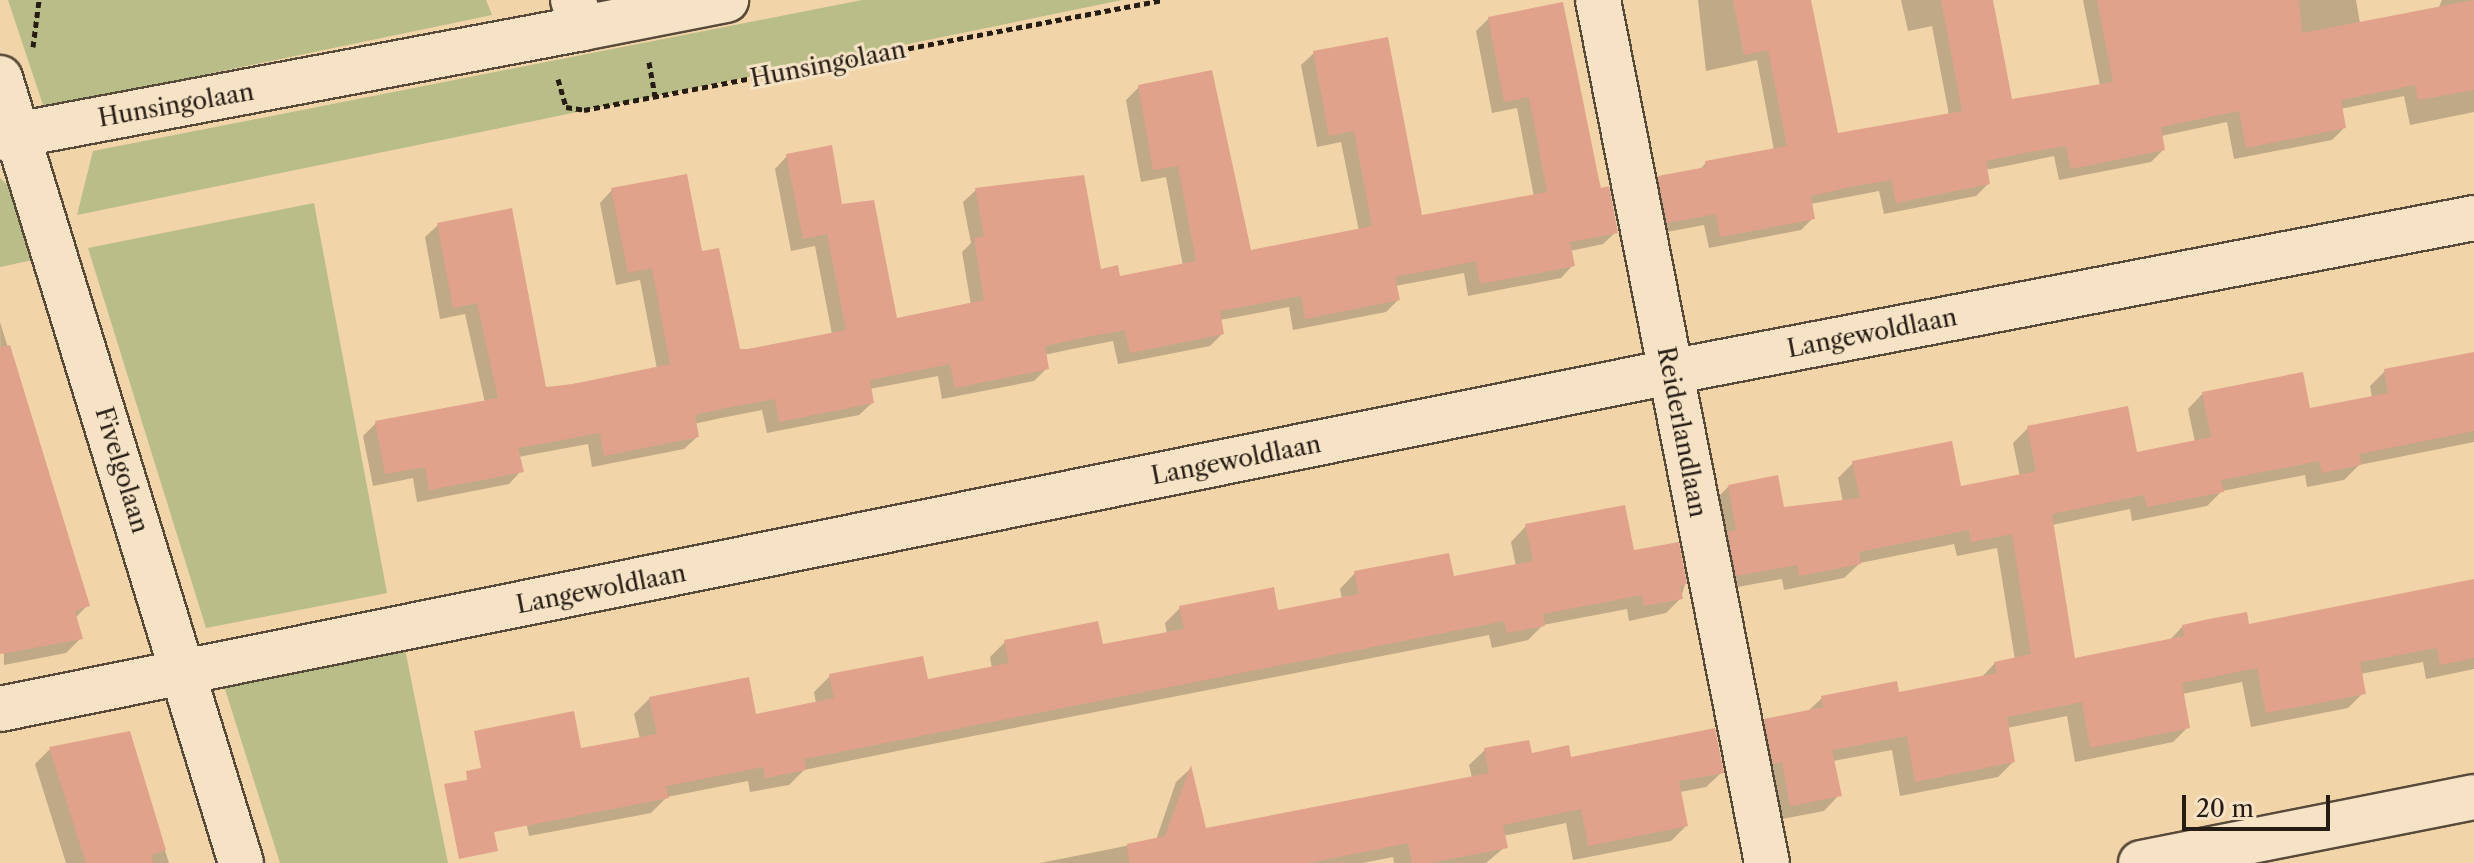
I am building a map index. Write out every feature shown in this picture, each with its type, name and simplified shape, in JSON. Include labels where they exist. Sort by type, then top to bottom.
[{"type":"street","name":"Hunsingolaan","points":[[10,136],[540,38],[578,14],[726,0]]},
{"type":"street","name":"Reiderlandlaan","points":[[1598,0],[1767,863]]},
{"type":"street","name":"Fivelgolaan","points":[[0,78],[10,136],[184,674],[241,863]]},
{"type":"street","name":"Langewoldlaan","points":[[0,709],[1670,372],[2474,218]]},
{"type":"street","points":[[2141,863],[2474,797]]},
{"type":"path","name":"Hunsingolaan","points":[[540,38],[566,107],[584,110],[1163,0]]},
{"type":"green space","points":[[8,0],[486,0],[492,15],[44,108]]},
{"type":"green space","points":[[862,0],[1122,0],[77,215],[93,151]]},
{"type":"green space","points":[[0,178],[18,195],[38,259],[0,267]]},
{"type":"green space","points":[[314,203],[387,593],[206,628],[88,248]]},
{"type":"green space","points":[[405,649],[448,863],[280,863],[224,686]]},
{"type":"building","points":[[1733,0],[1811,0],[1838,133],[1962,111],[1941,0],[1993,0],[2012,99],[2113,82],[2097,0],[2299,0],[2302,33],[2474,0],[2474,90],[2418,100],[2415,85],[2341,100],[2346,128],[2246,148],[2239,111],[2161,127],[2165,150],[2071,169],[2066,146],[2025,153],[1986,161],[1990,184],[1896,203],[1891,180],[1850,187],[1811,196],[1815,219],[1720,237],[1716,214],[1667,223],[1658,176],[1706,167],[1705,161],[1787,146],[1768,50],[1744,55]]},
{"type":"building","points":[[1563,2],[1599,180],[1601,188],[1609,186],[1618,233],[1570,242],[1575,266],[1480,284],[1476,261],[1395,277],[1400,300],[1305,319],[1301,296],[1220,311],[1224,334],[1130,353],[1125,330],[1086,337],[1045,346],[1049,369],[955,388],[950,364],[870,380],[874,403],[779,422],[775,399],[735,406],[695,415],[699,437],[604,456],[600,433],[518,448],[524,472],[429,490],[425,467],[385,474],[375,421],[498,398],[477,303],[453,308],[437,223],[512,208],[546,387],[573,384],[670,364],[652,268],[628,273],[611,188],[687,174],[702,251],[719,248],[740,349],[846,330],[827,234],[803,239],[786,154],[832,145],[842,204],[874,200],[897,318],[984,300],[974,238],[984,236],[975,188],[1084,175],[1101,269],[1118,265],[1120,276],[1196,261],[1178,166],[1153,170],[1138,85],[1212,70],[1251,250],[1372,226],[1354,131],[1329,136],[1313,51],[1388,37],[1422,215],[1547,192],[1529,97],[1504,102],[1488,17]]},
{"type":"building","points":[[10,345],[90,606],[75,611],[83,639],[0,654],[0,347]]},
{"type":"building","points":[[2474,352],[2474,431],[2359,454],[2361,465],[2322,473],[2319,461],[2221,480],[2224,492],[2147,507],[2144,495],[2052,514],[2075,658],[2184,636],[2182,625],[2209,619],[2247,612],[2249,624],[2474,579],[2474,658],[2440,665],[2437,648],[2360,662],[2366,694],[2266,713],[2257,668],[2182,683],[2190,728],[2090,748],[2082,702],[2007,717],[2015,762],[1915,782],[1907,736],[1832,750],[1842,796],[1790,806],[1782,762],[1773,764],[1764,719],[1823,707],[1821,696],[1897,681],[1899,692],[1997,673],[1994,662],[2031,654],[2012,534],[1971,542],[1969,530],[1859,552],[1861,564],[1799,576],[1797,565],[1736,576],[1728,532],[1736,530],[1728,485],[1778,475],[1784,507],[1860,498],[1852,461],[1952,441],[1961,486],[2036,471],[2027,426],[2128,406],[2137,452],[2211,437],[2202,392],[2303,372],[2310,408],[2388,393],[2384,369]]},
{"type":"building","points":[[1625,505],[1634,550],[1679,542],[1687,584],[1680,586],[1683,599],[1644,606],[1642,595],[1543,614],[1545,626],[1507,633],[1504,621],[804,759],[806,770],[765,778],[763,767],[666,786],[669,798],[494,832],[498,851],[459,859],[444,784],[467,780],[466,771],[481,768],[474,731],[574,711],[581,748],[657,734],[649,697],[749,677],[756,714],[834,698],[829,674],[923,656],[928,679],[969,671],[1009,663],[1004,640],[1098,621],[1103,644],[1184,629],[1179,606],[1274,587],[1278,610],[1359,594],[1354,571],[1449,553],[1454,576],[1533,561],[1525,524]]},
{"type":"building","points":[[1715,728],[1724,773],[1679,781],[1688,826],[1588,846],[1581,809],[1503,825],[1508,848],[1428,863],[1412,863],[1408,843],[1309,863],[1129,863],[1127,844],[1165,836],[1191,765],[1206,828],[1489,773],[1484,748],[1529,740],[1532,753],[1569,745],[1571,757]]},
{"type":"building","points":[[130,731],[166,850],[151,855],[153,863],[86,863],[49,747]]}]
